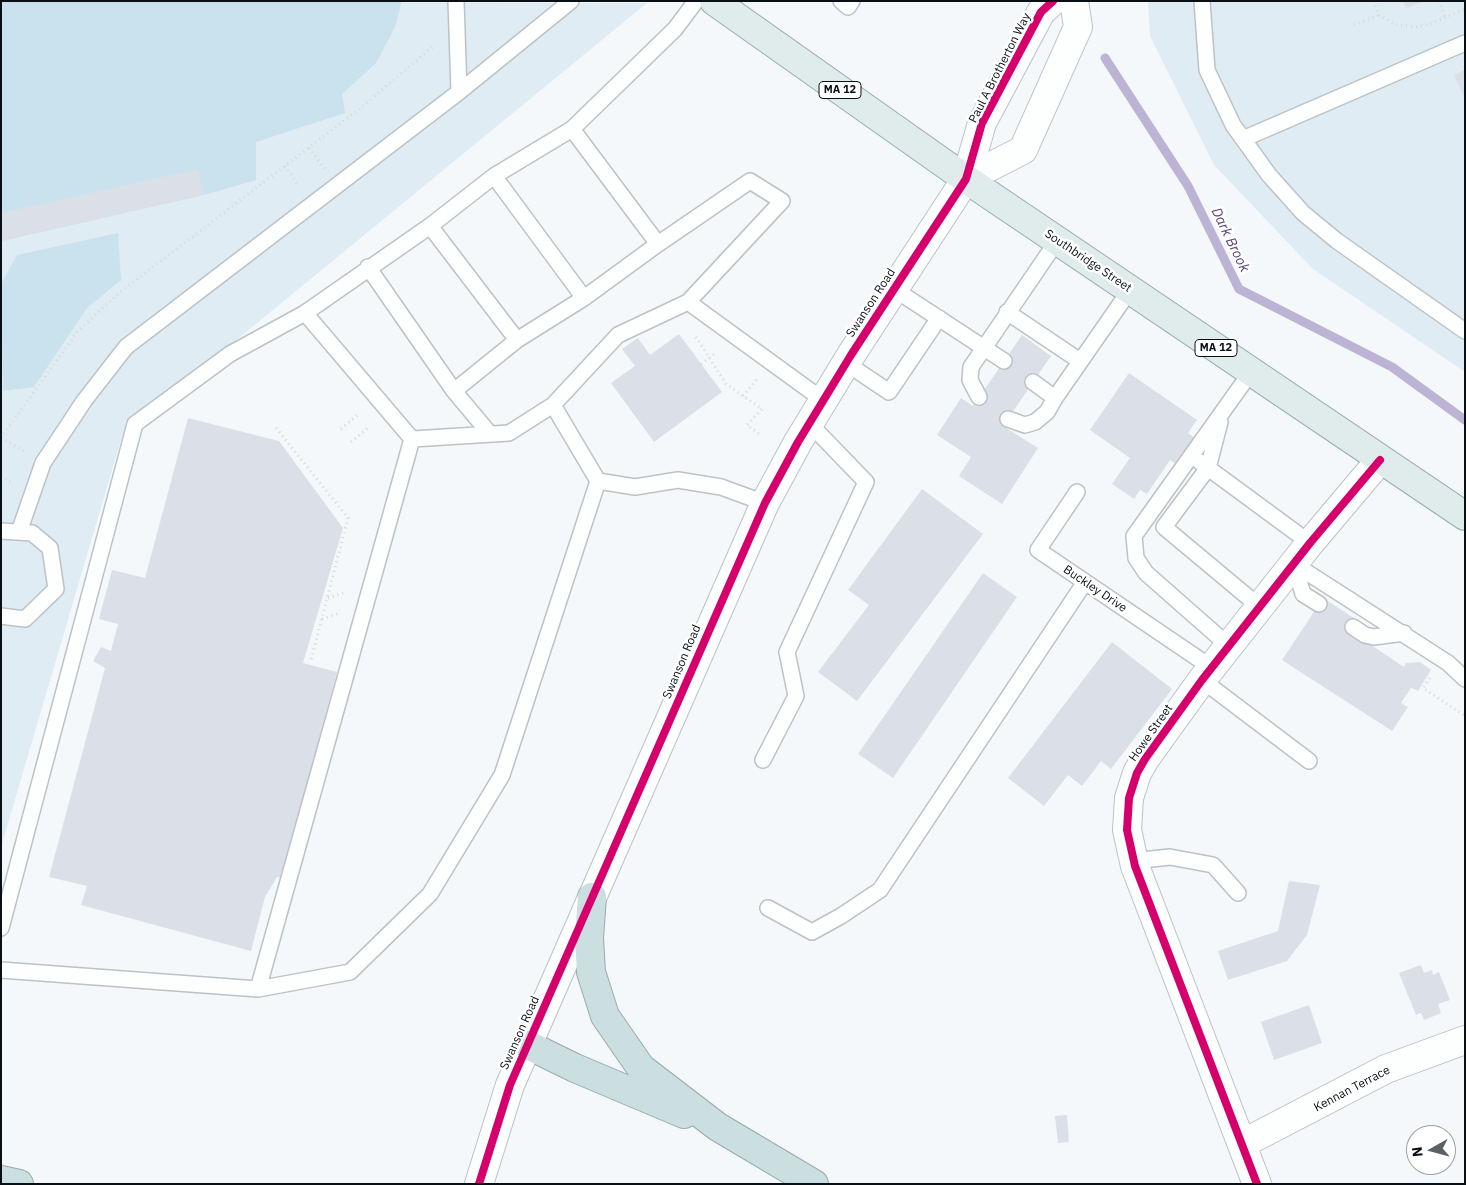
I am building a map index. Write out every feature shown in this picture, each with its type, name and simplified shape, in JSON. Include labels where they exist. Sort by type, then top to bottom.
[{"type":"highway","points":[[592,898],[589,938],[591,972],[605,1016],[641,1068],[718,1128]]},
{"type":"highway","points":[[528,1045],[575,1068],[718,1128],[814,1184]]},
{"type":"highway","points":[[1,1180],[19,1184]]},
{"type":"main road","name":"Southbridge Street","points":[[714,1],[966,179],[1465,516]]},
{"type":"street","name":"Paul A Brotherton Way","points":[[966,179],[982,123],[1041,12],[1053,1]]},
{"type":"street","points":[[966,179],[1023,150],[1078,27],[1074,1]]},
{"type":"street","name":"Swanson Road","points":[[480,1179],[510,1085],[740,556],[765,503],[816,411],[966,179]]},
{"type":"street","name":"Howe Street","points":[[1257,1184],[1133,861],[1127,830],[1128,812],[1137,773],[1207,674],[1261,608],[1302,553],[1380,460]]},
{"type":"street","name":"Kennan Terrace","points":[[1242,1144],[1386,1069],[1465,1040]]},
{"type":"lane","points":[[456,1],[459,92]]},
{"type":"lane","points":[[19,532],[43,463],[84,401],[126,347],[336,184],[459,92],[571,1]]},
{"type":"lane","points":[[1,928],[135,424],[230,354],[305,313],[368,267],[430,226],[494,176],[572,129],[674,29],[696,1]]},
{"type":"lane","points":[[841,1],[848,6],[852,1]]},
{"type":"lane","points":[[1202,1],[1202,37],[1207,70],[1232,125],[1269,175],[1303,213],[1337,241],[1465,331]]},
{"type":"lane","points":[[1243,139],[1465,44]]},
{"type":"lane","points":[[572,129],[658,244]]},
{"type":"lane","points":[[494,176],[584,298]]},
{"type":"lane","points":[[412,439],[509,432],[553,405],[618,335],[688,302],[782,201],[750,181],[658,244],[584,298],[517,340],[454,391]]},
{"type":"lane","points":[[430,226],[517,340]]},
{"type":"lane","points":[[979,397],[970,380],[971,366],[1057,241]]},
{"type":"lane","points":[[368,267],[454,391],[490,434]]},
{"type":"lane","points":[[894,289],[1004,362]]},
{"type":"lane","points":[[1008,419],[1025,425],[1035,422],[1047,412],[1130,290]]},
{"type":"lane","points":[[688,302],[816,411],[866,482],[787,652],[796,696],[763,760]]},
{"type":"lane","points":[[1007,312],[1080,361]]},
{"type":"lane","points":[[305,313],[412,439]]},
{"type":"lane","points":[[846,363],[889,392],[939,318]]},
{"type":"lane","points":[[1230,647],[1146,573],[1136,558],[1134,536],[1251,372]]},
{"type":"lane","points":[[1033,382],[1055,398]]},
{"type":"lane","points":[[1,970],[258,989],[350,972],[430,894],[502,775],[598,481],[553,405]]},
{"type":"lane","points":[[1164,527],[1208,468],[1222,413]]},
{"type":"lane","points":[[258,989],[412,439]]},
{"type":"lane","points":[[1191,455],[1208,468],[1302,553],[1404,633],[1448,663],[1465,679]]},
{"type":"lane","points":[[598,481],[635,486],[678,480],[721,487],[765,503]]},
{"type":"lane","name":"Buckley Drive","points":[[1077,492],[1038,550],[1207,674],[1309,761]]},
{"type":"lane","points":[[1149,515],[1261,608]]},
{"type":"lane","points":[[1,531],[32,533],[50,548],[56,589],[24,619],[1,616]]},
{"type":"lane","points":[[1302,553],[1304,594],[1319,604]]},
{"type":"lane","points":[[768,908],[812,932],[841,916],[880,890],[1084,582]]},
{"type":"lane","points":[[1353,627],[1365,635],[1374,637],[1404,633]]},
{"type":"lane","points":[[1133,861],[1170,856],[1213,865],[1238,893]]},
{"type":"path","points":[[1373,1],[1379,15],[1394,24],[1415,27],[1465,9]]},
{"type":"path","points":[[1438,1],[1444,18]]},
{"type":"path","points":[[1354,25],[1379,15]]},
{"type":"path","points":[[1,438],[76,332],[119,293],[358,110],[436,45]]},
{"type":"path","points":[[691,329],[726,384],[762,409],[747,425],[762,436]]},
{"type":"path","points":[[701,364],[716,353]]},
{"type":"path","points":[[341,429],[359,414]]},
{"type":"path","points":[[351,442],[370,426]]},
{"type":"path","points":[[276,428],[348,518],[311,660]]},
{"type":"shaded area","points":[[1,1],[647,3],[123,433],[1,847]]},
{"type":"shaded area","points":[[1,1],[402,1],[395,27],[376,63],[342,94],[345,113],[256,142],[256,180],[204,195],[1,241]]},
{"type":"shaded area","points":[[1148,1],[1465,1],[1465,372],[1313,269],[1214,165],[1150,36]]},
{"type":"shaded area","points":[[118,233],[121,280],[87,308],[34,387],[3,391],[1,284],[17,255]]},
{"type":"building","points":[[1403,1],[1424,1],[1406,9]]},
{"type":"building","points":[[1465,70],[1465,99],[1454,75]]},
{"type":"building","points":[[198,169],[204,195],[1,241],[1,213]]},
{"type":"building","points":[[679,334],[722,392],[654,442],[611,383],[635,366],[622,349],[638,338],[650,355]]},
{"type":"building","points":[[1022,335],[1051,356],[1003,426],[1038,448],[1002,504],[959,476],[971,457],[937,435],[961,398],[973,406]]},
{"type":"building","points":[[1129,373],[1197,420],[1188,433],[1195,438],[1176,464],[1170,460],[1147,494],[1140,490],[1134,499],[1112,484],[1130,458],[1090,430]]},
{"type":"building","points":[[188,418],[279,441],[343,528],[303,663],[337,672],[282,878],[277,877],[265,897],[251,951],[81,905],[87,886],[49,877],[105,668],[93,661],[101,647],[111,651],[118,624],[99,619],[112,570],[145,578]]},
{"type":"building","points":[[922,489],[983,534],[857,701],[818,672],[869,605],[848,590]]},
{"type":"building","points":[[983,573],[1017,597],[893,778],[858,754]]},
{"type":"building","points":[[1323,598],[1357,620],[1350,631],[1404,667],[1406,663],[1420,662],[1431,670],[1418,691],[1411,688],[1401,703],[1408,707],[1392,731],[1282,660]]},
{"type":"building","points":[[1112,642],[1172,689],[1111,769],[1101,761],[1082,786],[1068,775],[1044,806],[1008,778]]},
{"type":"building","points":[[1289,881],[1320,885],[1307,935],[1287,961],[1228,980],[1218,951],[1278,931]]},
{"type":"building","points":[[1421,965],[1424,973],[1432,970],[1433,975],[1439,972],[1450,1000],[1438,1004],[1441,1013],[1424,1020],[1421,1013],[1416,1015],[1399,973]]},
{"type":"building","points":[[1309,1005],[1322,1043],[1274,1060],[1261,1022]]},
{"type":"building","points":[[1067,1115],[1069,1142],[1058,1143],[1055,1116]]},
{"type":"waterway","name":"Dark Brook","points":[[1105,58],[1188,186],[1239,289],[1392,367],[1465,420]]},
{"type":"cycle path","points":[[479,1184],[510,1085],[765,503],[798,442],[851,355],[966,179],[982,123],[1041,12],[1053,1]]},
{"type":"cycle path","points":[[1257,1184],[1135,866],[1127,830],[1129,798],[1137,773],[1145,759],[1202,680],[1310,543],[1380,460]]}]
